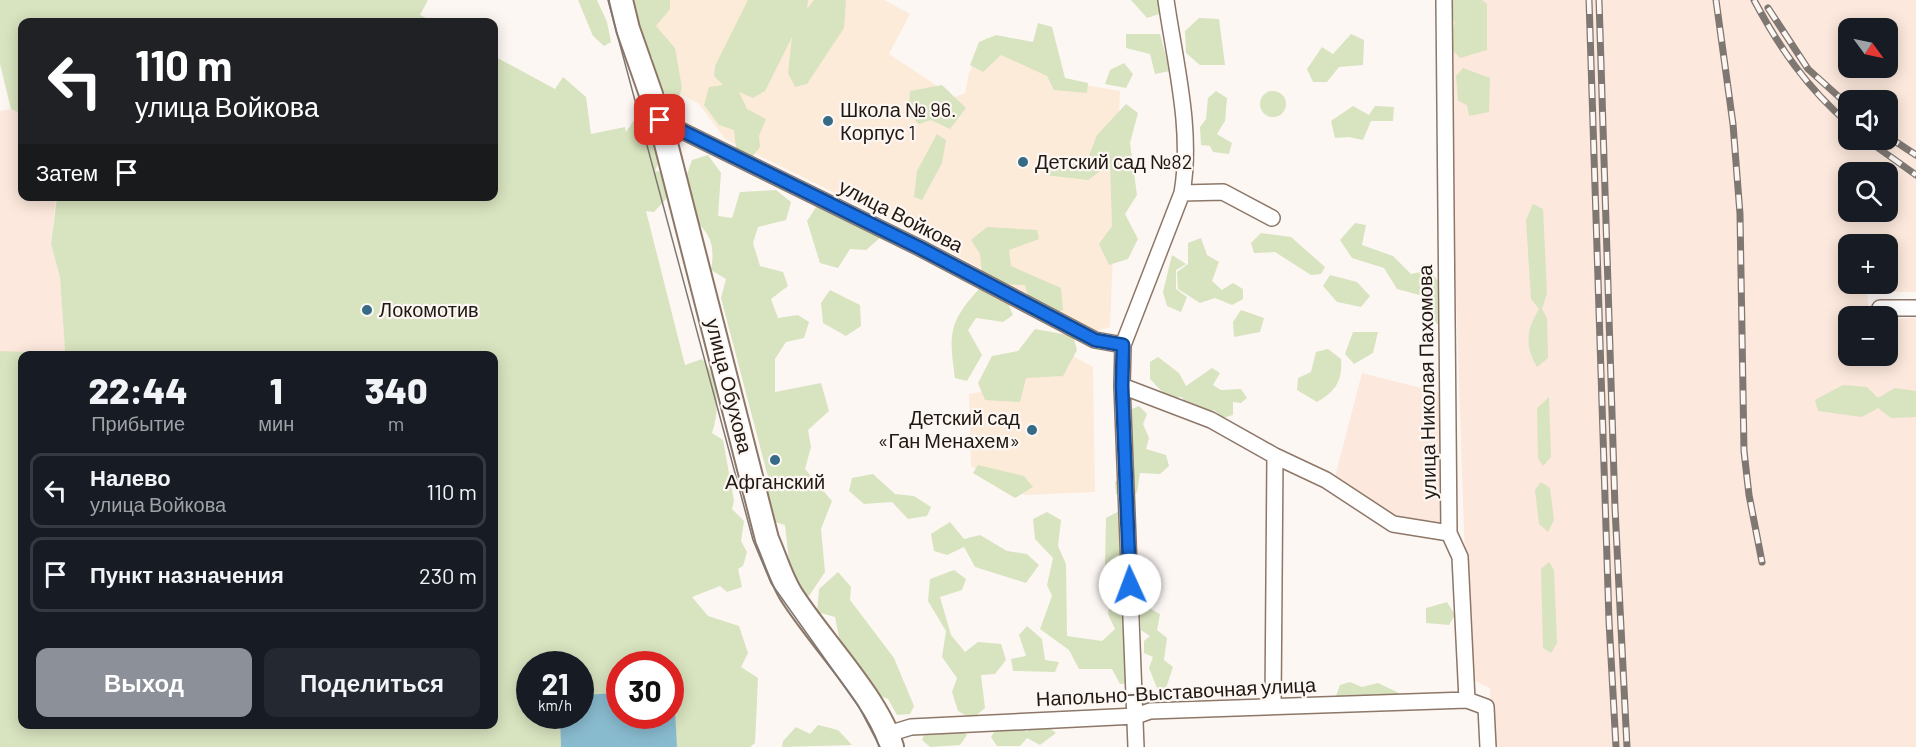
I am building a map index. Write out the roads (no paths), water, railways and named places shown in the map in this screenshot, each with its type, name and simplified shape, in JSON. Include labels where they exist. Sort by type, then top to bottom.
[{"type":"street","name":"улица Обухова","points":[[621,0],[628,29],[660,120],[767,539],[790,592],[875,711],[890,740]]},
{"type":"street","points":[[1136,747],[1122,386],[1123,345],[1182,193],[1186,166],[1186,139],[1166,0]]},
{"type":"street","name":"улица Николая Пахомова","points":[[1444,0],[1449,533],[1460,556],[1467,700]]},
{"type":"street","name":"улица Войкова","points":[[660,120],[920,248],[1095,340],[1123,345]]},
{"type":"street","points":[[1182,193],[1222,192],[1272,219]]},
{"type":"street","points":[[1898,308],[1916,308]]},
{"type":"street","points":[[1122,386],[1211,420],[1275,456],[1326,480],[1393,524],[1449,533]]},
{"type":"street","points":[[1273,706],[1275,456]]},
{"type":"street","points":[[1467,700],[1486,707],[1488,747]]},
{"type":"street","name":"Напольно-Выставочная улица","points":[[890,740],[911,727],[967,723],[1136,716],[1150,711],[1467,700]]},
{"type":"water","points":[[594,694],[606,694],[606,729],[676,729],[677,747],[561,747],[560,729],[594,729]]},
{"type":"tram line","points":[[608,0],[753,540],[771,583],[859,707],[880,747]]},
{"type":"railway","points":[[1589,0],[1609,621],[1616,747]]},
{"type":"railway","points":[[1599,0],[1615,508],[1627,747]]},
{"type":"railway","points":[[1716,0],[1733,124],[1740,214],[1744,451],[1749,495],[1762,562]]},
{"type":"railway","points":[[1754,0],[1773,34],[1795,66],[1838,114]]},
{"type":"railway","points":[[1768,8],[1808,69],[1838,96]]},
{"type":"railway","points":[[1898,143],[1916,155]]},
{"type":"railway","points":[[1881,150],[1916,175]]},
{"type":"place","name":"Школа № 96. Корпус 1","points":[[828,121]]},
{"type":"place","name":"Детский сад №82","points":[[1023,162]]},
{"type":"place","name":"Локомотив","points":[[367,310]]},
{"type":"place","name":"Детский сад «Ган Менахем»","points":[[1032,430]]},
{"type":"place","name":"Афганский","points":[[775,460]]}]
